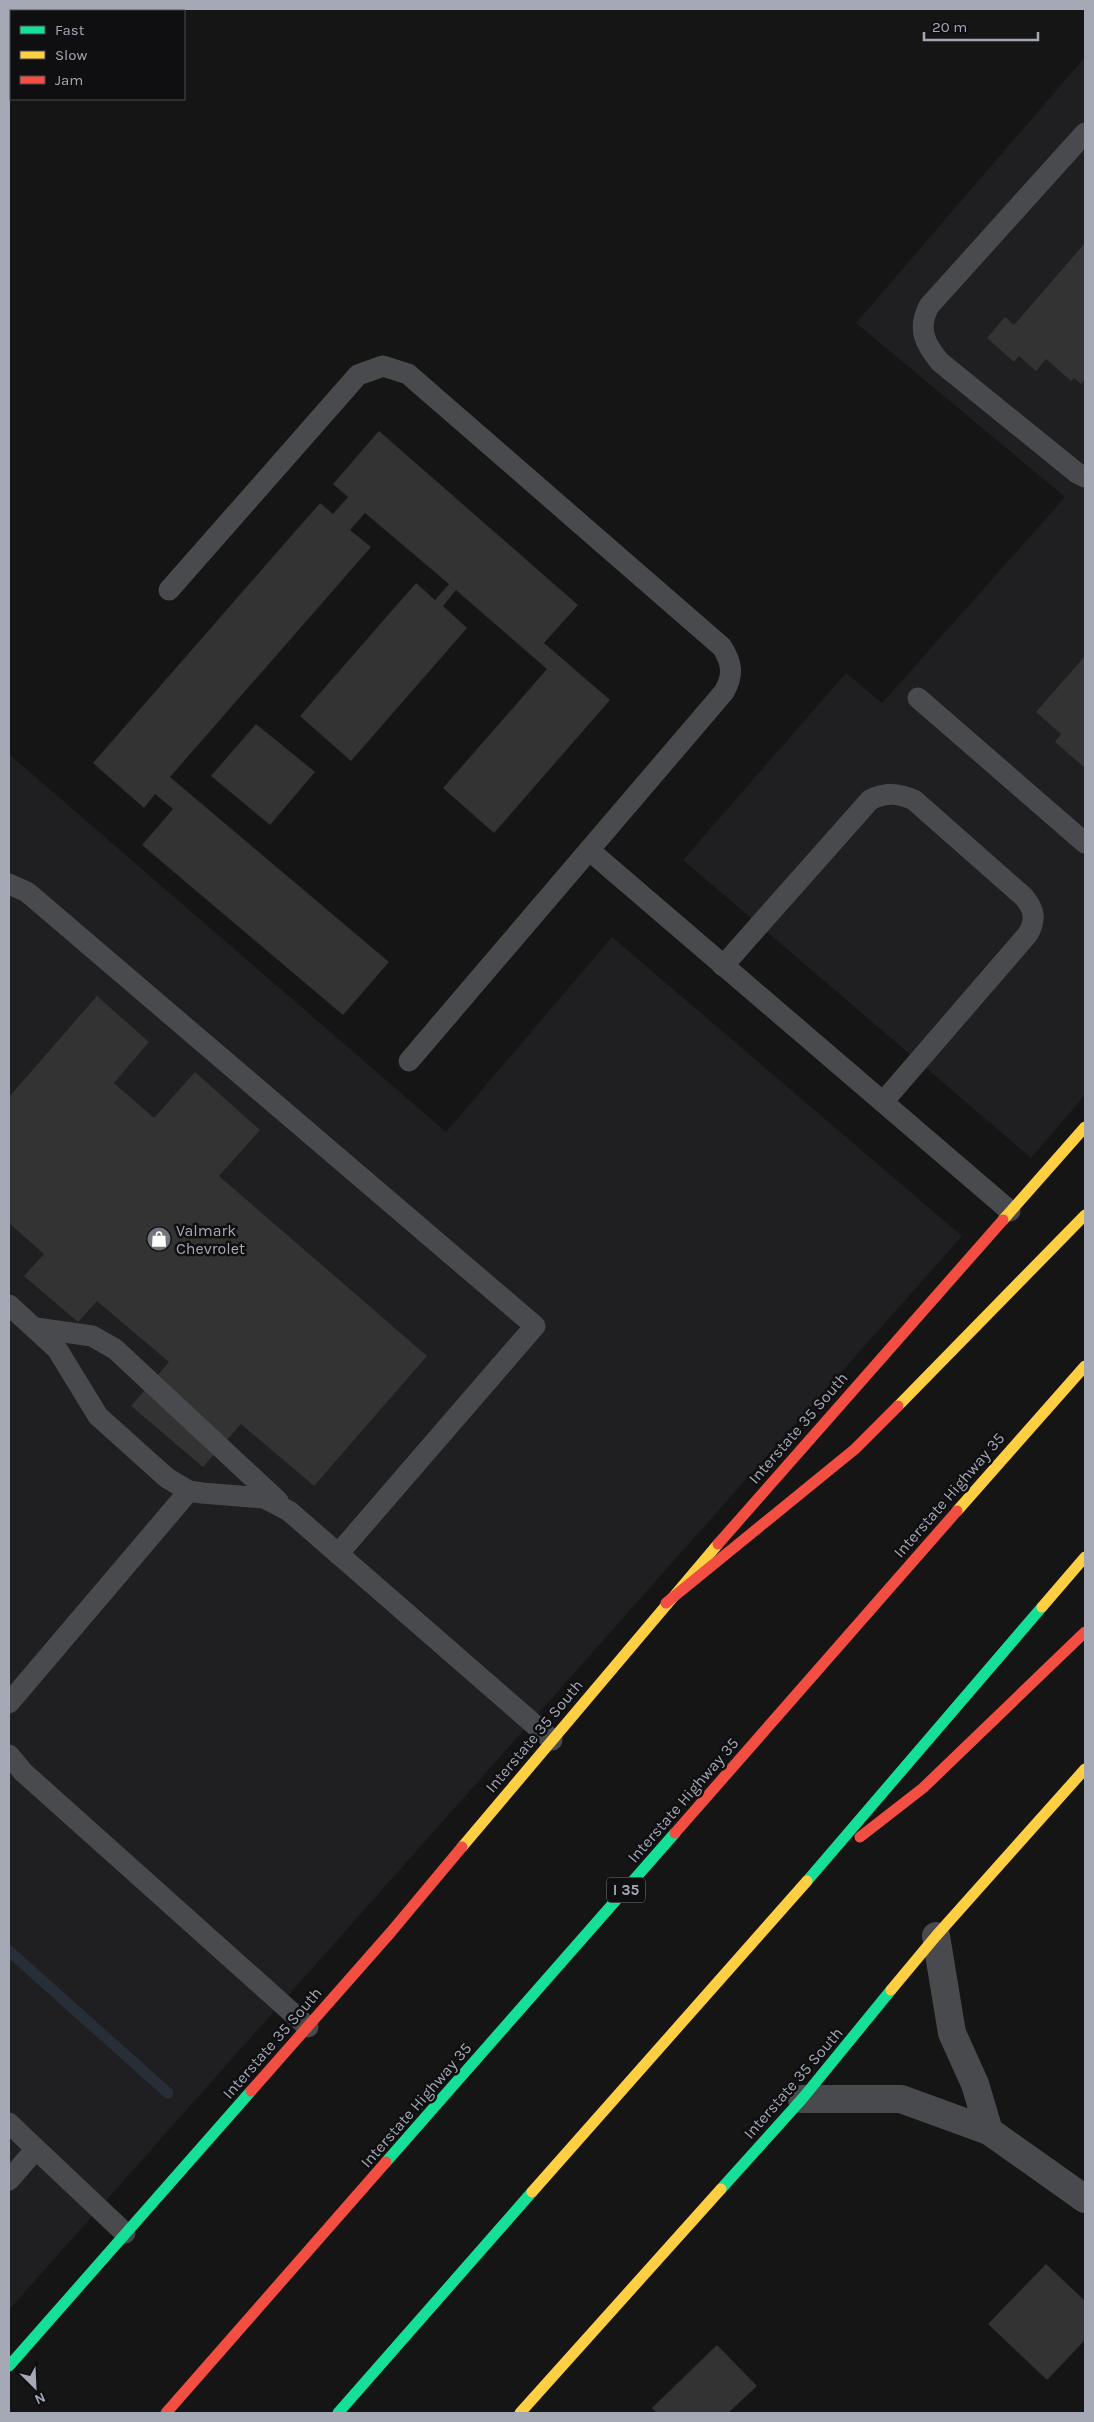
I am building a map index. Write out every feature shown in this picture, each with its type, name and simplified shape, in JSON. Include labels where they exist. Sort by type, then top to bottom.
[{"type":"main road","name":"Interstate 35 South","points":[[9,2366],[391,1932],[666,1603],[1085,1127]]},
{"type":"main road","points":[[666,1603],[855,1449],[1085,1215]]},
{"type":"main road","name":"Interstate Highway 35","points":[[166,2413],[1085,1366]]},
{"type":"main road","points":[[338,2413],[812,1875],[1085,1557]]},
{"type":"main road","points":[[812,1875],[923,1788],[1085,1632]]},
{"type":"main road","name":"Interstate 35 South","points":[[521,2413],[802,2099],[936,1936],[1085,1769]]},
{"type":"street","points":[[936,1936],[952,2033],[975,2084],[989,2131]]},
{"type":"street","points":[[802,2099],[901,2099],[989,2131],[1085,2199]]},
{"type":"lane","points":[[1085,132],[929,306],[924,316],[922,327],[928,346],[940,362],[1077,473],[1085,477]]},
{"type":"lane","points":[[169,590],[358,375],[383,366],[396,368],[408,374],[722,647],[728,656],[732,669],[730,682],[724,692],[409,1061]]},
{"type":"lane","points":[[918,698],[1085,843]]},
{"type":"lane","points":[[723,966],[870,800],[880,795],[892,793],[914,800],[1024,897],[1031,905],[1034,924],[1028,934],[883,1102]]},
{"type":"lane","points":[[589,850],[1010,1211]]},
{"type":"lane","points":[[9,884],[27,892],[535,1326],[338,1554]]},
{"type":"lane","points":[[9,1304],[63,1356],[87,1401],[104,1422],[167,1478],[190,1491],[202,1494],[264,1498],[289,1511]]},
{"type":"lane","points":[[36,1328],[92,1336],[115,1349],[289,1511],[552,1740]]},
{"type":"lane","points":[[9,1704],[190,1491]]},
{"type":"lane","points":[[9,1754],[23,1772],[308,2027]]},
{"type":"lane","points":[[9,2123],[126,2233]]},
{"type":"lane","points":[[9,2180],[36,2149]]},
{"type":"shaded area","points":[[1085,57],[1085,1095],[1031,1158],[683,860],[846,673],[882,703],[1065,497],[856,323]]},
{"type":"shaded area","points":[[9,754],[446,1132],[612,937],[962,1236],[9,2310]]},
{"type":"building","points":[[1085,243],[1085,379],[1081,384],[1074,378],[1071,381],[1046,359],[1036,371],[1019,356],[1014,362],[987,338],[1005,317],[1014,325]]},
{"type":"building","points":[[379,431],[578,605],[544,643],[610,700],[494,833],[443,788],[547,669],[456,590],[443,606],[467,628],[351,761],[300,716],[416,583],[435,600],[449,584],[365,513],[350,530],[371,547],[170,777],[389,962],[343,1015],[142,845],[173,809],[155,794],[144,808],[93,763],[320,503],[333,514],[348,497],[333,484]]},
{"type":"building","points":[[1085,656],[1085,768],[1055,742],[1061,734],[1036,712]]},
{"type":"building","points":[[256,724],[315,772],[270,825],[211,776]]},
{"type":"building","name":"Valmark Chevrolet","points":[[97,996],[149,1042],[114,1083],[154,1118],[195,1072],[260,1130],[219,1176],[427,1356],[314,1486],[241,1424],[203,1467],[131,1406],[169,1362],[97,1301],[78,1322],[24,1276],[44,1254],[9,1223],[9,1097]]},
{"type":"building","points":[[1046,2264],[1085,2301],[1085,2340],[1047,2380],[988,2324]]},
{"type":"building","points":[[717,2345],[757,2386],[728,2413],[657,2413],[652,2408]]},
{"type":"waterway","points":[[9,1951],[168,2093]]},
{"type":"traffic: fast","points":[[807,1881],[1042,1607]]},
{"type":"traffic: fast","points":[[386,2162],[675,1833]]},
{"type":"traffic: fast","points":[[721,2189],[802,2099],[891,1990]]},
{"type":"traffic: fast","points":[[9,2366],[251,2091]]},
{"type":"traffic: fast","points":[[338,2413],[532,2192]]},
{"type":"traffic: slow","points":[[1003,1220],[1085,1127]]},
{"type":"traffic: slow","points":[[898,1406],[1085,1215]]},
{"type":"traffic: slow","points":[[957,1511],[1085,1366]]},
{"type":"traffic: slow","points":[[462,1847],[718,1544]]},
{"type":"traffic: slow","points":[[1042,1607],[1085,1557]]},
{"type":"traffic: slow","points":[[891,1990],[936,1936],[1085,1769]]},
{"type":"traffic: slow","points":[[532,2192],[807,1881]]},
{"type":"traffic: slow","points":[[520,2413],[721,2189]]},
{"type":"traffic: jam","points":[[718,1544],[1003,1220]]},
{"type":"traffic: jam","points":[[666,1603],[855,1449],[898,1406]]},
{"type":"traffic: jam","points":[[675,1833],[957,1511]]},
{"type":"traffic: jam","points":[[860,1837],[923,1788],[1085,1632]]},
{"type":"traffic: jam","points":[[251,2091],[391,1932],[462,1847]]},
{"type":"traffic: jam","points":[[166,2413],[386,2162]]},
{"type":"place","name":"Valmark Chevrolet","points":[[159,1239]]}]
